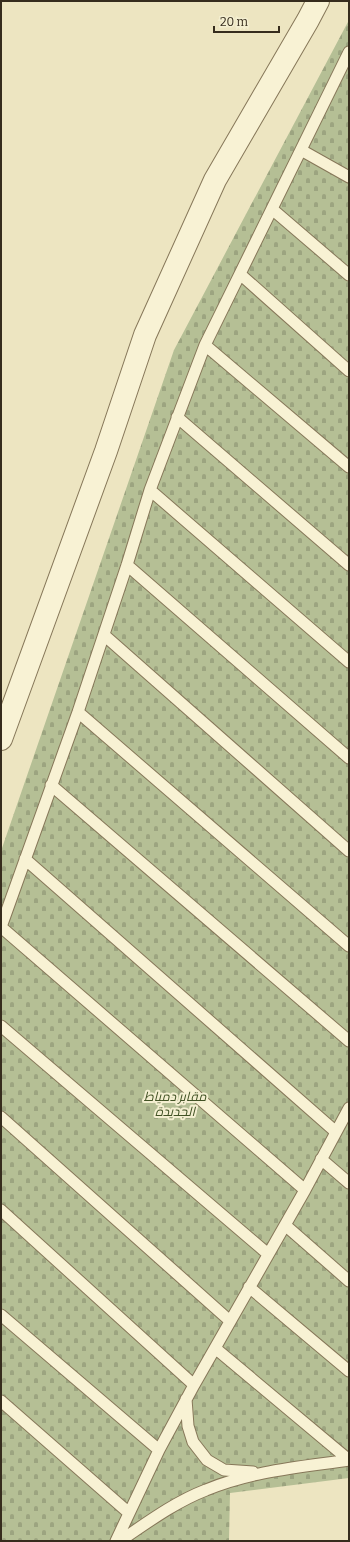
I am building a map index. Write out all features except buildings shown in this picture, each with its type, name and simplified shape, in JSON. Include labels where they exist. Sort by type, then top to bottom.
[{"type":"street","points":[[1,739],[106,451],[145,334],[215,180],[318,1]]},
{"type":"lane","points":[[305,1190],[1,927],[78,712],[127,565],[150,490],[205,345],[349,52]]},
{"type":"lane","points":[[301,150],[349,177]]},
{"type":"lane","points":[[272,209],[349,275]]},
{"type":"lane","points":[[240,274],[349,371]]},
{"type":"lane","points":[[205,345],[349,467]]},
{"type":"lane","points":[[177,417],[349,565]]},
{"type":"lane","points":[[150,490],[349,662]]},
{"type":"lane","points":[[127,565],[349,758]]},
{"type":"lane","points":[[104,635],[349,851]]},
{"type":"lane","points":[[78,712],[349,946]]},
{"type":"lane","points":[[51,785],[349,1040]]},
{"type":"lane","points":[[25,859],[336,1132]]},
{"type":"lane","points":[[1,1026],[268,1254]]},
{"type":"lane","points":[[116,1541],[159,1450],[186,1399],[305,1190],[349,1108]]},
{"type":"lane","points":[[1,1117],[230,1321]]},
{"type":"lane","points":[[321,1159],[349,1183]]},
{"type":"lane","points":[[1,1210],[194,1385]]},
{"type":"lane","points":[[285,1225],[349,1281]]},
{"type":"lane","points":[[250,1287],[349,1371]]},
{"type":"lane","points":[[1,1315],[159,1450]]},
{"type":"lane","points":[[215,1348],[349,1460]]},
{"type":"lane","points":[[186,1399],[188,1426],[193,1442],[207,1460],[224,1470],[259,1473]]},
{"type":"lane","points":[[1,1401],[129,1513]]},
{"type":"lane","points":[[120,1541],[172,1506],[200,1493],[259,1473],[349,1460]]},
{"type":"green space","name":"مقابر دمياط الجديدة","points":[[349,20],[349,1478],[230,1493],[229,1541],[1,1541],[1,851],[174,350]]}]
